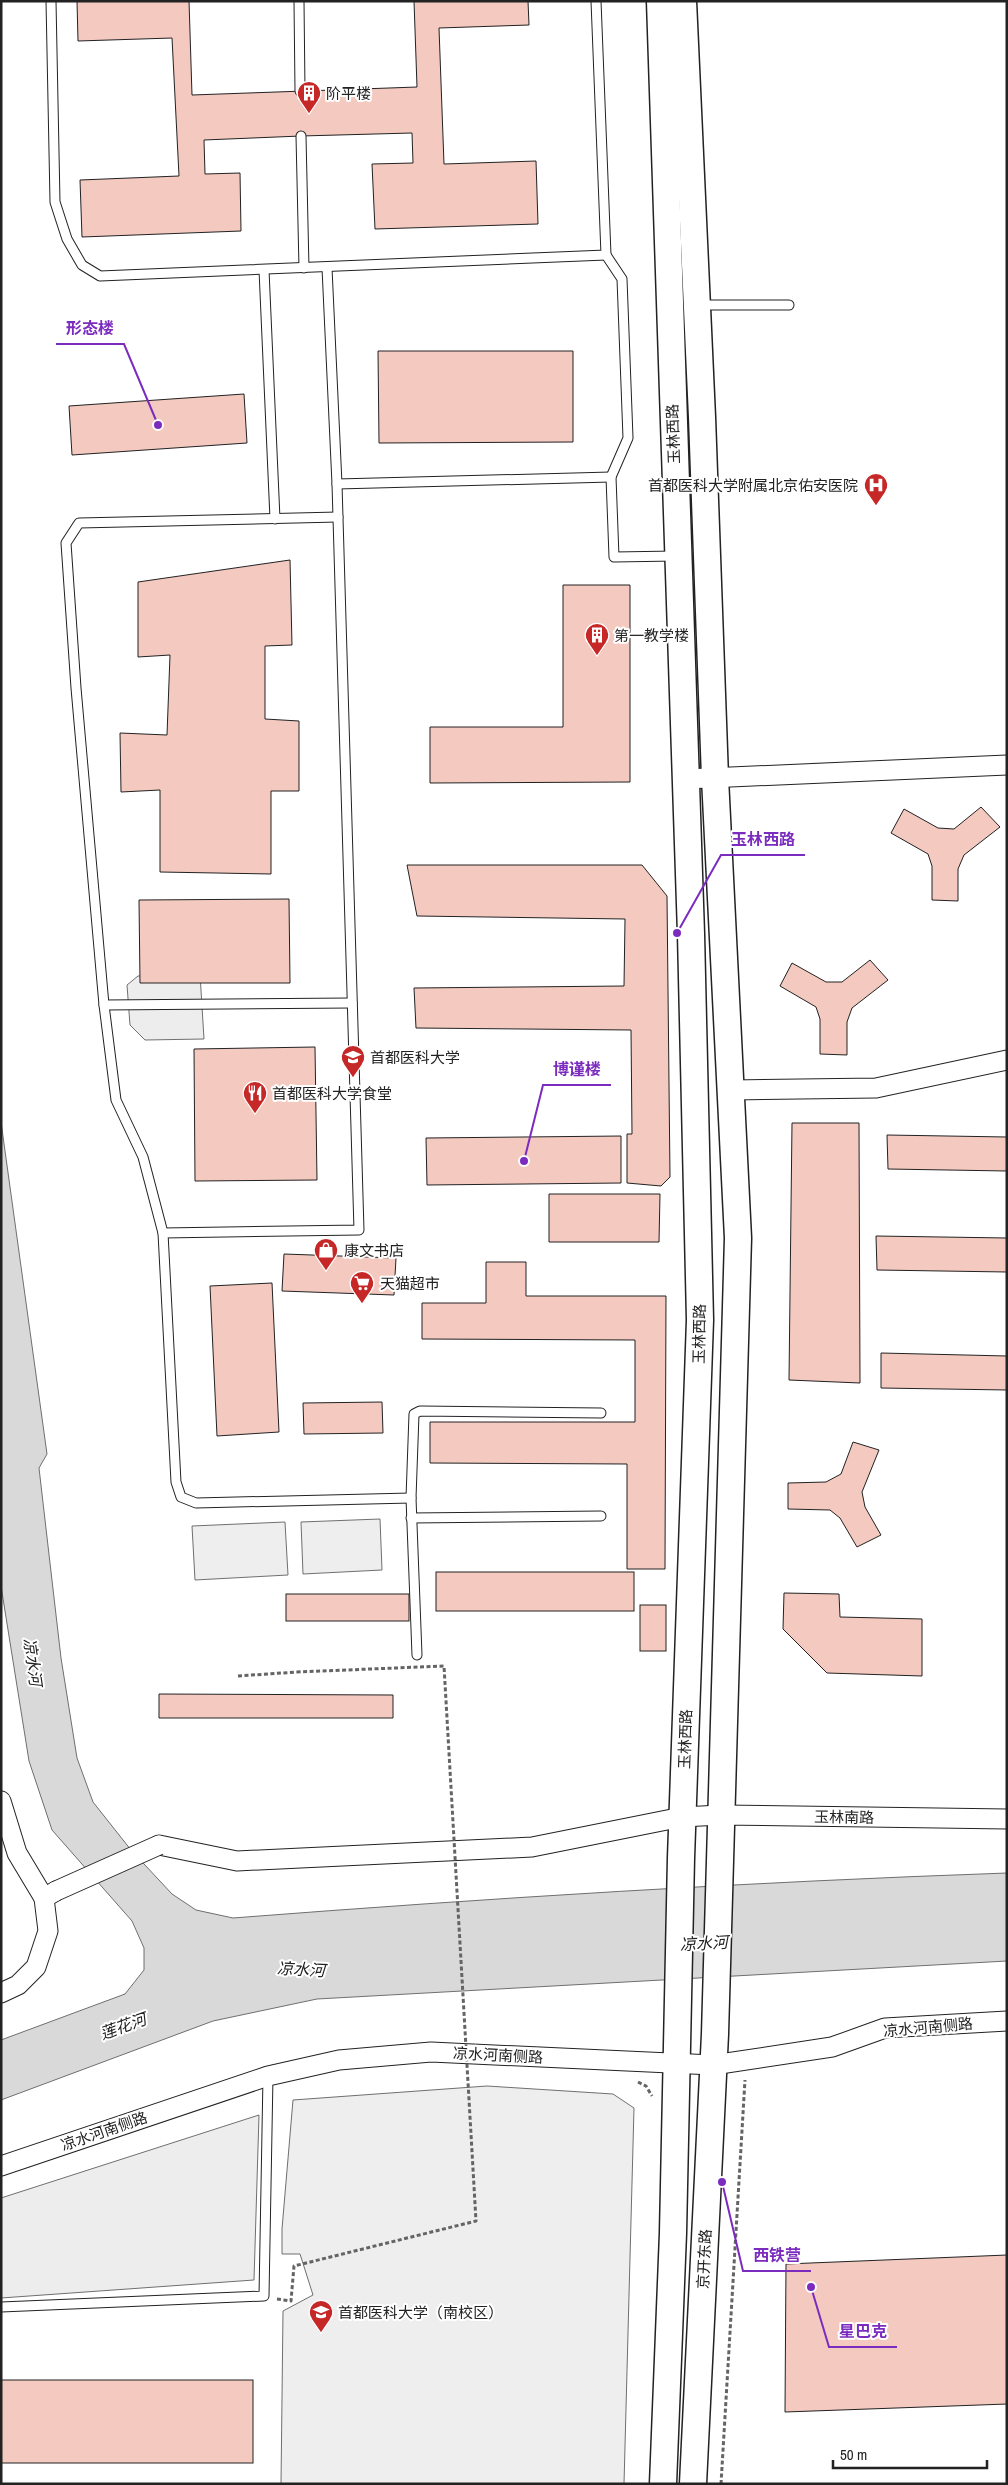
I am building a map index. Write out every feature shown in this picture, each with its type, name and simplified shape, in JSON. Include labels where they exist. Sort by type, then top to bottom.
[{"type":"street","name":"玉林西路","points":[[660,1],[677,556],[686,779],[700,1320],[675,2064]]},
{"type":"street","name":"玉林西路","points":[[683,1],[715,778],[738,1238],[715,2034]]},
{"type":"street","points":[[686,779],[1007,765]]},
{"type":"street","points":[[732,1090],[876,1088],[1007,1060]]},
{"type":"street","points":[[1,1801],[17,1853],[50,1894],[48,1931],[36,1966],[18,1985],[1,1993]]},
{"type":"street","name":"玉林南路","points":[[50,1894],[159,1845],[237,1862],[532,1848],[682,1817],[721,1815],[1007,1819]]},
{"type":"street","name":"凉水河南侧路","points":[[1,2166],[268,2076],[339,2060],[431,2052],[713,2065],[832,2047],[885,2028],[1007,2021]]},
{"type":"street","name":"京开东路","points":[[693,2484],[715,2034]]},
{"type":"street","points":[[663,2484],[673,2232],[675,2064]]},
{"type":"lane","points":[[51,1],[55,202],[67,239],[82,265],[100,276],[606,256]]},
{"type":"lane","points":[[299,1],[300,91]]},
{"type":"lane","points":[[596,1],[606,256],[622,279],[628,438],[611,477],[614,557],[677,556]]},
{"type":"lane","points":[[301,136],[304,268]]},
{"type":"lane","points":[[163,1233],[359,1230],[337,484],[327,268]]},
{"type":"lane","points":[[264,270],[275,519]]},
{"type":"lane","points":[[697,305],[788,305]]},
{"type":"lane","points":[[337,484],[611,477]]},
{"type":"lane","points":[[338,517],[79,523],[66,543],[76,688],[104,1005],[116,1100],[142,1156],[163,1233],[176,1482],[181,1497],[196,1503],[411,1498]]},
{"type":"lane","points":[[104,1005],[352,1003]]},
{"type":"lane","points":[[418,1656],[411,1518],[414,1414],[420,1411],[601,1413]]},
{"type":"lane","points":[[411,1518],[601,1516]]},
{"type":"lane","points":[[1,2307],[264,2296],[268,2076]]},
{"type":"path","points":[[238,1676],[444,1666],[476,2221],[294,2266],[291,2301]]},
{"type":"path","points":[[464,2068],[472,2068]]},
{"type":"path","points":[[722,2484],[746,2076]]},
{"type":"path","points":[[637,2082],[646,2086],[655,2100]]},
{"type":"shaded area","points":[[200,974],[204,1039],[145,1040],[130,1025],[127,985],[138,976]]},
{"type":"shaded area","points":[[380,1519],[382,1570],[303,1574],[301,1522]]},
{"type":"shaded area","points":[[285,1522],[288,1575],[195,1580],[192,1526]]},
{"type":"shaded area","points":[[487,2086],[613,2094],[634,2108],[624,2484],[281,2484],[283,2311],[313,2295],[300,2254],[282,2254],[282,2229],[293,2100]]},
{"type":"shaded area","points":[[259,2115],[254,2280],[1,2298],[1,2198]]},
{"type":"water","points":[[1,1122],[47,1454],[39,1468],[61,1658],[77,1758],[93,1802],[131,1850],[172,1894],[196,1910],[233,1918],[620,1891],[1007,1873],[1007,1961],[317,1999],[213,2021],[1,2100],[1,2040],[125,1994],[144,1970],[144,1948],[132,1921],[52,1830],[29,1761],[1,1586]]},
{"type":"building","name":"阶平楼","points":[[77,1],[189,1],[192,95],[417,87],[414,1],[528,1],[529,25],[439,28],[444,164],[536,161],[538,224],[375,229],[372,164],[413,163],[412,133],[301,136],[204,140],[205,174],[240,173],[241,231],[82,237],[80,180],[179,176],[172,38],[78,41]]},
{"type":"building","points":[[378,351],[573,351],[573,442],[379,443]]},
{"type":"building","points":[[244,394],[247,443],[72,455],[69,406]]},
{"type":"building","points":[[290,560],[292,645],[265,646],[265,719],[299,721],[299,791],[271,791],[271,874],[160,872],[160,790],[121,792],[120,733],[167,735],[170,655],[138,657],[138,582]]},
{"type":"building","name":"第一教学楼","points":[[563,585],[630,585],[630,782],[430,783],[430,727],[563,727]]},
{"type":"building","points":[[981,807],[1000,827],[964,855],[958,869],[958,901],[932,900],[932,866],[928,854],[891,833],[904,809],[938,828],[954,829]]},
{"type":"building","points":[[407,865],[642,865],[667,896],[670,1177],[661,1186],[627,1183],[627,1134],[632,1134],[631,1030],[416,1028],[414,988],[624,986],[625,919],[417,916]]},
{"type":"building","points":[[289,899],[290,983],[140,983],[139,900]]},
{"type":"building","points":[[870,960],[888,980],[852,1008],[847,1022],[847,1055],[820,1054],[820,1019],[816,1007],[780,986],[792,963],[826,982],[842,982]]},
{"type":"building","name":"首都医科大学食堂","points":[[315,1047],[317,1180],[195,1181],[194,1049]]},
{"type":"building","points":[[792,1123],[859,1123],[860,1383],[789,1380]]},
{"type":"building","points":[[887,1135],[1007,1137],[1007,1171],[888,1169]]},
{"type":"building","points":[[621,1136],[621,1183],[427,1185],[426,1138]]},
{"type":"building","points":[[549,1194],[660,1194],[659,1242],[549,1242]]},
{"type":"building","points":[[876,1236],[1007,1238],[1007,1272],[877,1270]]},
{"type":"building","points":[[284,1254],[396,1258],[394,1295],[282,1291]]},
{"type":"building","points":[[486,1262],[526,1262],[526,1296],[666,1296],[665,1569],[627,1569],[627,1464],[430,1463],[430,1422],[635,1422],[635,1340],[422,1339],[422,1303],[486,1303]]},
{"type":"building","points":[[272,1283],[279,1432],[217,1436],[210,1286]]},
{"type":"building","points":[[881,1353],[1007,1356],[1007,1390],[881,1388]]},
{"type":"building","points":[[382,1402],[383,1433],[304,1434],[303,1403]]},
{"type":"building","points":[[853,1442],[879,1450],[862,1492],[865,1507],[881,1535],[857,1547],[840,1518],[830,1510],[788,1509],[788,1483],[826,1482],[841,1474]]},
{"type":"building","points":[[436,1572],[634,1572],[634,1611],[436,1611]]},
{"type":"building","points":[[784,1593],[839,1594],[840,1617],[922,1619],[922,1676],[827,1673],[783,1629]]},
{"type":"building","points":[[286,1594],[409,1594],[409,1621],[286,1621]]},
{"type":"building","points":[[640,1605],[666,1605],[666,1651],[640,1651]]},
{"type":"building","points":[[159,1694],[393,1695],[393,1718],[159,1718]]},
{"type":"building","points":[[1007,2255],[1007,2404],[785,2412],[786,2264]]},
{"type":"building","points":[[1,2380],[253,2380],[253,2463],[1,2463]]},
{"type":"place","name":"阶平楼","points":[[309,114]]},
{"type":"place","name":"形态楼","points":[[158,425]]},
{"type":"place","name":"首都医科大学附属北京佑安医院","points":[[876,506]]},
{"type":"place","name":"第一教学楼","points":[[597,656]]},
{"type":"place","name":"玉林西路","points":[[677,933]]},
{"type":"place","name":"首都医科大学","points":[[353,1078]]},
{"type":"place","name":"首都医科大学食堂","points":[[255,1114]]},
{"type":"place","name":"博谨楼","points":[[524,1161]]},
{"type":"place","name":"康文书店","points":[[326,1271]]},
{"type":"place","name":"天猫超市","points":[[362,1304]]},
{"type":"place","name":"西铁营","points":[[722,2182]]},
{"type":"place","name":"星巴克","points":[[811,2287]]},
{"type":"place","name":"首都医科大学（南校区）","points":[[321,2333]]},
{"type":"water label","name":"凉水河","points":[[33,1662]]},
{"type":"water label","name":"凉水河","points":[[704,1943]]},
{"type":"water label","name":"凉水河","points":[[301,1969]]},
{"type":"water label","name":"莲花河","points":[[123,2026]]}]
